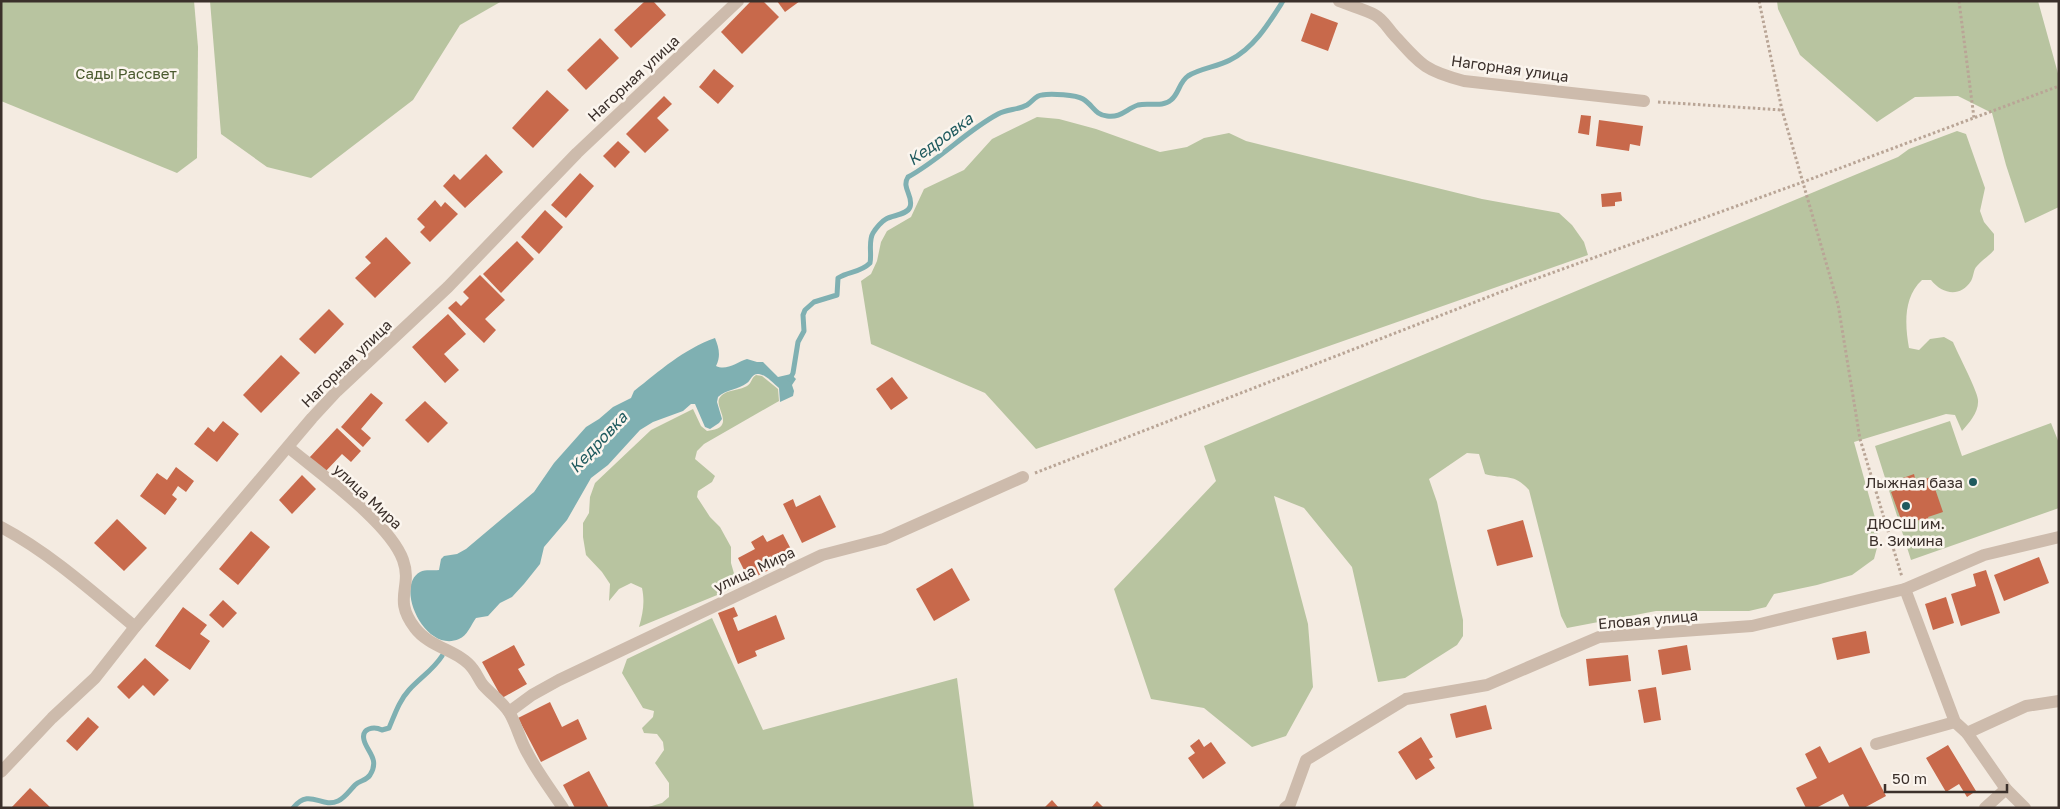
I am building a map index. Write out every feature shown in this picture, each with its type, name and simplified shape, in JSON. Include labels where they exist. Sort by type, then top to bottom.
[{"type":"street","name":"Нагорная улица","points":[[1,772],[52,718],[95,678],[135,627],[337,391],[442,293],[570,160],[738,1]]},
{"type":"street","name":"Нагорная улица","points":[[1339,1],[1376,15],[1413,57],[1426,68],[1442,75],[1464,81],[1644,101]]},
{"type":"street","name":"улица Мира","points":[[288,447],[359,506],[393,540],[407,571],[403,605],[406,615],[416,630],[431,642],[457,655],[473,667],[481,683],[509,712],[527,753],[563,808]]},
{"type":"street","name":"улица Мира","points":[[509,712],[532,694],[559,680],[822,555],[884,539],[1023,477]]},
{"type":"street","points":[[1,527],[20,537],[51,559],[135,627]]},
{"type":"street","name":"Еловая улица","points":[[1285,808],[1290,804],[1306,760],[1406,699],[1487,685],[1599,637],[1752,626],[1905,589],[1984,555],[2059,537]]},
{"type":"street","points":[[1905,589],[1955,722],[1967,734],[2006,789],[2025,808]]},
{"type":"street","points":[[1967,734],[2026,706],[2059,701]]},
{"type":"street","points":[[1876,744],[1955,722]]},
{"type":"street","points":[[1985,808],[2006,789]]},
{"type":"path","points":[[1760,1],[1782,110],[1838,304],[1860,439],[1905,589]]},
{"type":"path","points":[[1959,1],[1974,118]]},
{"type":"path","points":[[1023,477],[1524,283],[1803,182],[2059,86]]},
{"type":"path","points":[[1644,101],[1782,110]]},
{"type":"green space","name":"Сады Рассвет","points":[[1,1],[194,1],[198,47],[197,158],[177,173],[1,101]]},
{"type":"green space","points":[[210,1],[502,1],[460,25],[413,100],[311,178],[267,167],[221,134]]},
{"type":"green space","points":[[1777,1],[2038,1],[2059,77],[2059,207],[2025,223],[2006,165],[1992,113],[1958,96],[1915,97],[1877,122],[1800,55],[1778,9]]},
{"type":"green space","points":[[1037,117],[1059,119],[1096,129],[1160,152],[1187,147],[1204,138],[1229,133],[1246,141],[1482,199],[1559,213],[1572,225],[1584,242],[1588,255],[1036,449],[985,393],[871,344],[861,281],[871,274],[877,261],[881,242],[887,231],[911,217],[924,189],[964,170],[992,139]]},
{"type":"green space","points":[[1957,131],[1966,134],[1985,188],[1980,211],[1984,222],[1994,234],[1994,250],[1977,266],[1971,281],[1962,290],[1956,292],[1946,291],[1935,285],[1931,280],[1922,280],[1911,295],[1906,321],[1909,348],[1919,350],[1930,339],[1944,337],[1953,342],[1977,396],[1977,409],[1962,431],[1955,415],[1946,414],[1854,442],[1877,525],[1878,544],[1874,559],[1852,575],[1774,594],[1766,607],[1749,611],[1656,611],[1567,628],[1561,616],[1529,490],[1523,484],[1513,479],[1485,474],[1479,454],[1467,453],[1429,479],[1437,502],[1463,620],[1463,636],[1457,645],[1405,678],[1378,682],[1352,567],[1304,508],[1274,496],[1308,624],[1313,687],[1286,736],[1252,747],[1204,708],[1151,699],[1114,589],[1216,481],[1204,446],[1898,157],[1909,149]]},
{"type":"green space","points":[[756,375],[762,376],[778,389],[779,401],[704,444],[697,451],[695,459],[715,476],[712,482],[698,491],[697,497],[710,517],[720,527],[731,547],[731,563],[736,584],[727,591],[639,627],[643,608],[642,588],[631,583],[619,589],[609,601],[610,584],[586,555],[583,523],[589,513],[590,497],[595,483],[651,430],[693,409],[701,426],[707,431],[721,426],[723,418],[719,399],[721,396],[724,393],[744,388]]},
{"type":"green space","name":"Лыжная база","points":[[1950,421],[1962,456],[2051,423],[2059,443],[2059,508],[1911,560],[1875,446]]},
{"type":"green space","points":[[712,618],[763,730],[957,678],[974,808],[645,808],[662,803],[669,797],[669,783],[655,763],[664,750],[663,742],[657,734],[644,733],[642,728],[653,717],[654,711],[643,708],[622,673],[627,659]]},
{"type":"water","points":[[715,338],[719,352],[716,366],[728,367],[747,359],[763,362],[778,377],[791,374],[796,379],[792,385],[793,396],[780,402],[779,388],[769,379],[757,374],[743,385],[718,397],[717,402],[722,419],[710,429],[705,427],[695,404],[691,404],[683,411],[653,422],[640,430],[608,465],[591,478],[567,520],[544,547],[540,564],[512,597],[500,603],[488,616],[476,618],[462,638],[446,641],[435,637],[425,628],[417,616],[410,590],[413,580],[420,572],[439,570],[441,559],[444,556],[457,554],[466,549],[534,492],[554,463],[586,427],[613,407],[631,398],[634,391],[672,361],[692,348]]},
{"type":"building","points":[[645,1],[653,1],[666,15],[631,48],[614,30]]},
{"type":"building","points":[[751,1],[763,1],[779,17],[742,54],[721,32]]},
{"type":"building","points":[[777,1],[800,1],[785,12]]},
{"type":"building","points":[[1311,13],[1338,23],[1328,51],[1301,41]]},
{"type":"building","points":[[600,38],[619,58],[586,90],[567,70]]},
{"type":"building","points":[[714,69],[734,86],[718,104],[699,87]]},
{"type":"building","points":[[547,90],[569,110],[533,148],[512,128]]},
{"type":"building","points":[[664,96],[672,104],[657,118],[669,130],[645,153],[626,134]]},
{"type":"building","points":[[1581,115],[1591,116],[1589,135],[1578,133]]},
{"type":"building","points":[[1599,120],[1643,126],[1640,146],[1630,144],[1629,151],[1596,146]]},
{"type":"building","points":[[618,141],[630,152],[615,168],[603,156]]},
{"type":"building","points":[[486,154],[503,172],[465,208],[443,186],[454,174],[460,180]]},
{"type":"building","points":[[580,173],[594,186],[566,218],[551,205]]},
{"type":"building","points":[[1621,192],[1622,201],[1615,202],[1615,206],[1602,207],[1601,194]]},
{"type":"building","points":[[435,200],[441,207],[445,202],[458,214],[430,242],[420,232],[425,227],[417,219]]},
{"type":"building","points":[[545,210],[563,227],[539,254],[521,237]]},
{"type":"building","points":[[386,237],[411,263],[375,298],[355,278],[371,263],[365,257]]},
{"type":"building","points":[[517,241],[534,259],[501,293],[483,274]]},
{"type":"building","points":[[480,275],[505,300],[485,319],[496,330],[484,343],[448,308],[456,301],[461,306],[469,298],[463,292]]},
{"type":"building","points":[[329,309],[344,324],[315,354],[299,339]]},
{"type":"building","points":[[448,314],[466,334],[444,354],[459,370],[445,383],[412,347]]},
{"type":"building","points":[[281,355],[300,373],[261,413],[243,395]]},
{"type":"building","points":[[892,377],[908,398],[891,410],[876,389]]},
{"type":"building","points":[[371,393],[383,403],[361,429],[371,438],[363,447],[341,427]]},
{"type":"building","points":[[425,401],[448,423],[428,443],[405,420]]},
{"type":"building","points":[[223,421],[239,434],[217,462],[194,444],[208,427],[214,432]]},
{"type":"building","points":[[337,428],[361,451],[351,462],[342,454],[325,472],[309,458]]},
{"type":"building","points":[[176,467],[194,481],[186,492],[178,486],[172,495],[177,499],[165,515],[140,496],[157,473],[167,480]]},
{"type":"building","name":"Лыжная база","points":[[1914,474],[1916,482],[1931,477],[1943,512],[1928,517],[1930,523],[1921,526],[1919,520],[1903,525],[1891,492],[1906,486],[1903,478]]},
{"type":"building","points":[[302,475],[316,489],[292,514],[279,500]]},
{"type":"building","points":[[820,495],[836,527],[802,543],[783,504],[793,499],[796,507]]},
{"type":"building","points":[[117,519],[147,548],[124,571],[94,543]]},
{"type":"building","points":[[1523,520],[1533,557],[1497,566],[1487,530]]},
{"type":"building","points":[[251,531],[270,547],[238,585],[219,569]]},
{"type":"building","points":[[783,534],[793,553],[779,560],[781,564],[749,580],[738,558],[755,549],[751,542],[763,535],[767,542]]},
{"type":"building","points":[[2039,557],[2049,583],[2004,601],[1994,575]]},
{"type":"building","points":[[952,568],[970,600],[934,621],[916,589]]},
{"type":"building","points":[[1986,570],[2000,613],[1961,626],[1951,594],[1976,586],[1973,574]]},
{"type":"building","points":[[1946,597],[1954,623],[1933,630],[1925,604]]},
{"type":"building","points":[[223,600],[237,613],[223,628],[209,615]]},
{"type":"building","points":[[183,607],[207,625],[200,634],[210,641],[190,670],[155,646]]},
{"type":"building","points":[[734,607],[738,616],[733,618],[738,631],[776,615],[785,639],[755,651],[757,656],[738,664],[718,613]]},
{"type":"building","points":[[1866,631],[1870,653],[1837,660],[1832,638]]},
{"type":"building","points":[[514,645],[525,665],[518,669],[527,684],[502,698],[482,662]]},
{"type":"building","points":[[1687,645],[1691,670],[1662,675],[1658,650]]},
{"type":"building","points":[[1628,655],[1631,681],[1589,686],[1586,659]]},
{"type":"building","points":[[145,658],[169,680],[154,696],[143,685],[129,699],[117,687]]},
{"type":"building","points":[[1656,687],[1661,720],[1644,723],[1638,690]]},
{"type":"building","points":[[550,702],[562,727],[578,719],[587,739],[541,762],[518,718]]},
{"type":"building","points":[[1486,705],[1492,729],[1456,738],[1450,714]]},
{"type":"building","points":[[88,717],[99,727],[77,751],[66,741]]},
{"type":"building","points":[[1421,737],[1433,757],[1429,759],[1435,768],[1416,780],[1398,752]]},
{"type":"building","points":[[1199,739],[1204,747],[1211,742],[1226,763],[1203,779],[1188,758],[1195,753],[1190,746]]},
{"type":"building","points":[[1948,745],[1976,791],[1967,797],[1959,784],[1946,792],[1926,758]]},
{"type":"building","points":[[1820,746],[1829,763],[1861,747],[1886,796],[1864,808],[1850,808],[1843,794],[1816,808],[1806,808],[1796,788],[1817,778],[1805,754]]},
{"type":"building","points":[[589,771],[609,808],[575,808],[563,785]]},
{"type":"building","points":[[30,788],[51,808],[11,808]]},
{"type":"building","points":[[1052,800],[1059,808],[1044,808]]},
{"type":"building","points":[[1097,801],[1104,808],[1091,808]]},
{"type":"waterway","name":"Кедровка","points":[[790,379],[793,373],[798,342],[804,331],[803,315],[805,310],[814,302],[837,295],[838,278],[862,269],[870,263],[871,240],[874,231],[884,220],[903,213],[910,207],[911,203],[906,185],[908,177],[986,121],[1001,112],[1027,105],[1040,95],[1057,94],[1080,98],[1097,112],[1107,116],[1120,114],[1138,105],[1164,104],[1176,95],[1183,81],[1188,76],[1225,62],[1246,49],[1254,42],[1283,1]]},
{"type":"waterway","name":"Кедровка","points":[[293,808],[305,799],[326,803],[338,801],[357,783],[370,775],[374,764],[364,740],[364,733],[372,728],[382,730],[389,728],[402,699],[442,656]]},
{"type":"place","name":"Лыжная база","points":[[1973,482]]},
{"type":"place","name":"ДЮСШ им. В. Зимина","points":[[1906,506]]}]
